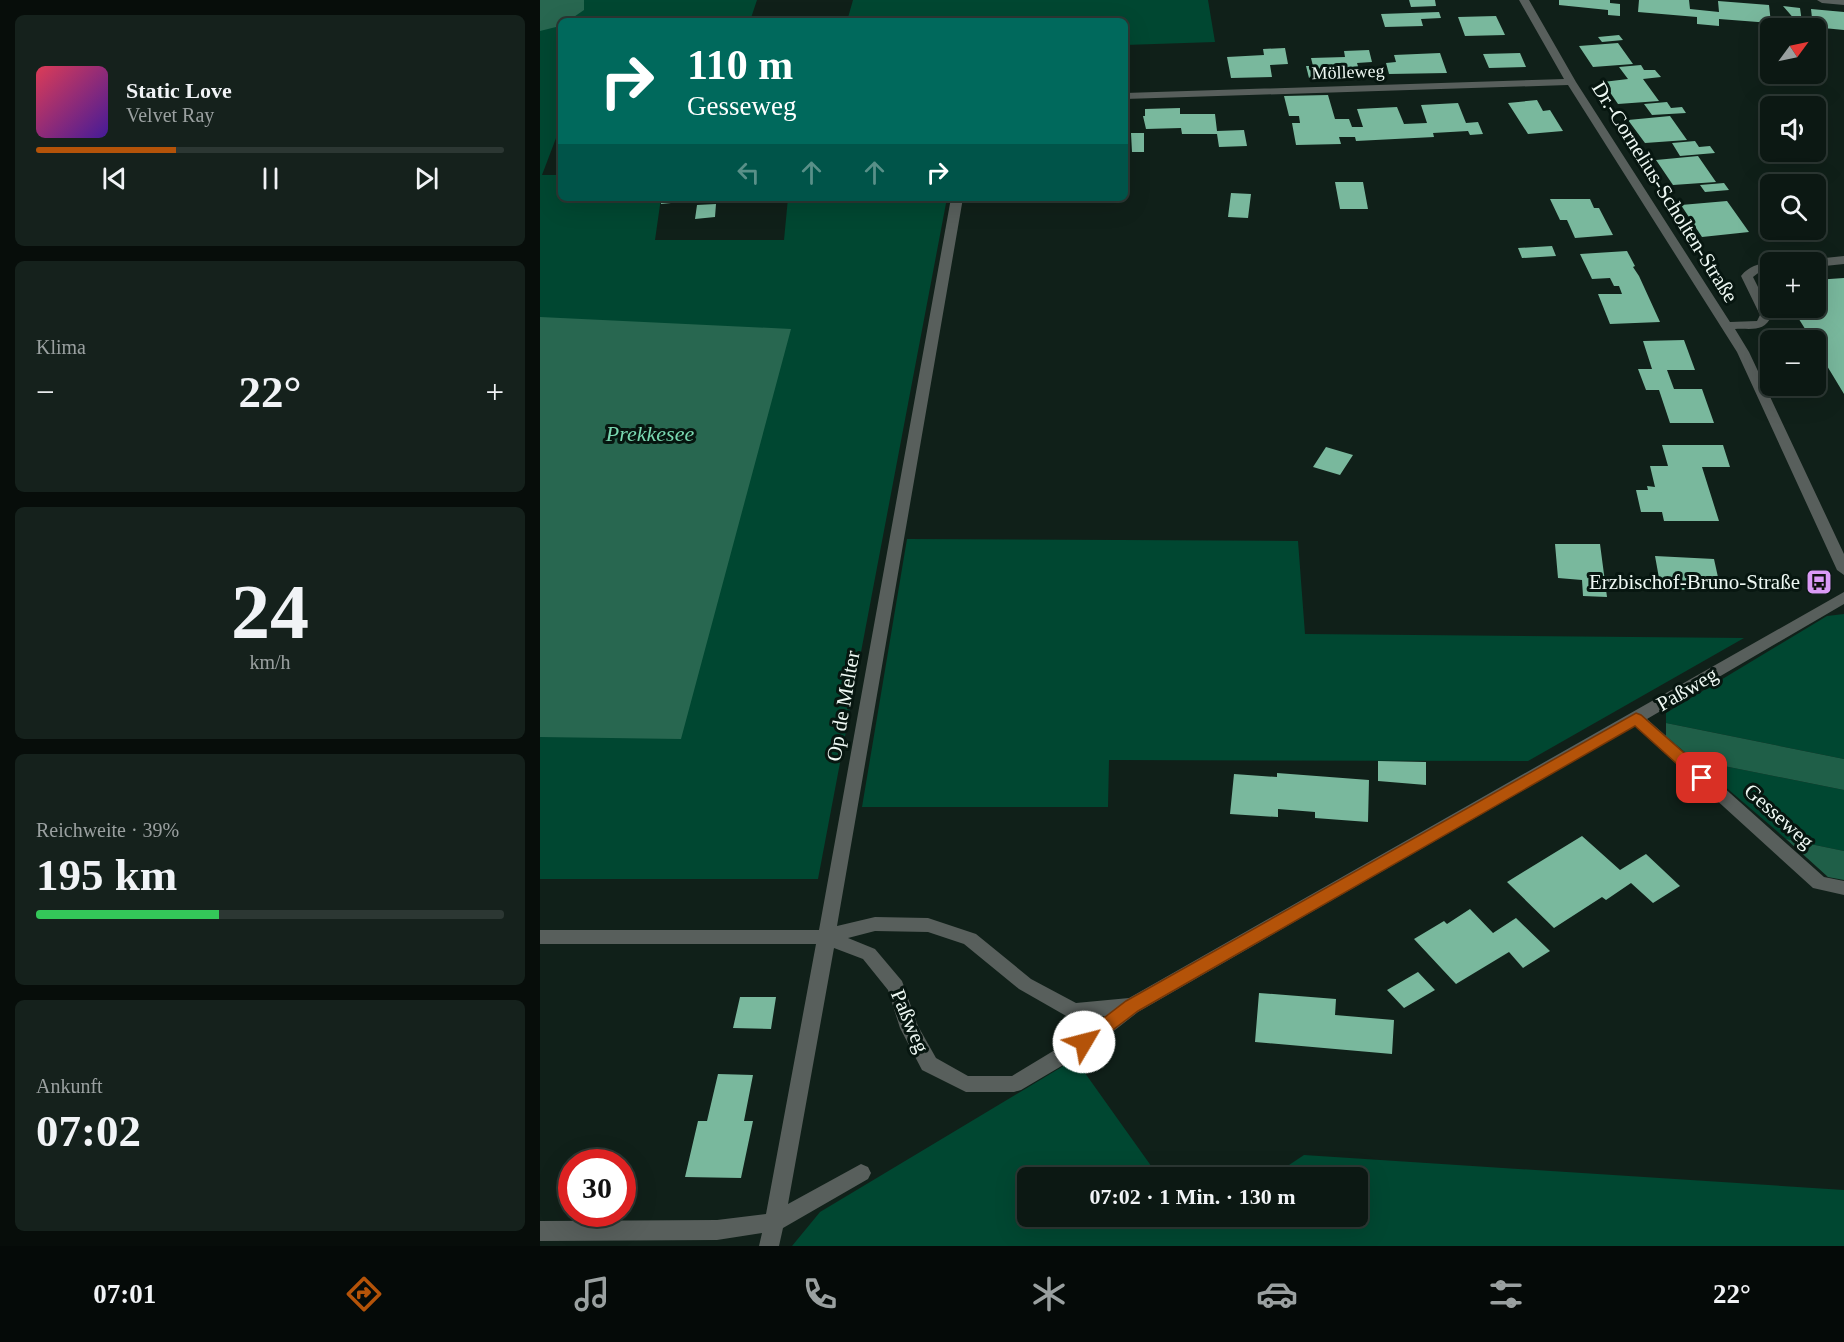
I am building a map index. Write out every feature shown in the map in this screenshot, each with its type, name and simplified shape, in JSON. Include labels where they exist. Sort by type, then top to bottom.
[{"type":"street","name":"Dr.-Cornelius-Scholten-Straße","points":[[1524,0],[1571,82],[1743,352],[1844,570]]},
{"type":"street","points":[[1822,0],[1844,2]]},
{"type":"street","name":"Mölleweg","points":[[1128,96],[1571,82]]},
{"type":"street","name":"Op de Melter","points":[[769,1246],[776,1222],[956,201]]},
{"type":"street","points":[[1826,262],[1844,260]]},
{"type":"street","points":[[1760,267],[1747,276],[1760,303]]},
{"type":"street","points":[[1727,326],[1762,324],[1765,318]]},
{"type":"street","name":"Paßweg","points":[[825,937],[869,954],[896,986],[909,1028],[929,1064],[966,1084],[1014,1083],[1084,1042],[1132,1006],[1844,597]]},
{"type":"street","name":"Gesseweg","points":[[1636,718],[1820,882],[1844,888]]},
{"type":"street","points":[[540,937],[825,937],[875,924],[928,925],[970,939],[1025,984],[1074,1011],[1132,1006]]},
{"type":"street","points":[[540,1231],[717,1230],[776,1222],[861,1173]]},
{"type":"shaded area","points":[[540,0],[757,0],[751,18],[558,18],[558,133],[542,175],[558,175],[558,201],[661,201],[655,240],[784,240],[788,201],[946,201],[818,879],[540,879]]},
{"type":"shaded area","points":[[853,0],[1208,0],[1215,42],[1128,45],[1128,18],[848,18]]},
{"type":"shaded area","points":[[907,539],[1298,541],[1305,634],[1744,638],[1528,761],[1109,760],[1108,807],[862,807]]},
{"type":"shaded area","points":[[1844,614],[1844,759],[1666,723],[1666,713],[1827,616]]},
{"type":"shaded area","points":[[1666,723],[1844,759],[1844,790],[1694,760],[1666,736]]},
{"type":"shaded area","points":[[1694,760],[1844,790],[1844,851],[1786,839]]},
{"type":"shaded area","points":[[1786,839],[1844,851],[1844,880],[1828,877]]},
{"type":"shaded area","points":[[1075,1059],[1152,1167],[1017,1167],[1017,1227],[1194,1227],[1195,1229],[1198,1227],[1368,1227],[1368,1167],[1286,1167],[1304,1155],[1844,1190],[1844,1246],[792,1246],[820,1212]]},
{"type":"water","points":[[540,0],[584,0],[584,10],[572,18],[558,18],[558,26],[540,31]]},
{"type":"water","name":"Prekkesee","points":[[540,317],[791,329],[681,739],[540,737]]},
{"type":"building","points":[[1409,0],[1435,0],[1436,6],[1411,7]]},
{"type":"building","points":[[1559,0],[1610,0],[1610,3],[1620,4],[1620,16],[1608,15],[1608,10],[1559,5]]},
{"type":"building","points":[[1639,0],[1689,0],[1690,9],[1719,12],[1718,1],[1769,5],[1770,18],[1760,18],[1760,22],[1719,19],[1719,26],[1697,24],[1697,17],[1638,12]]},
{"type":"building","points":[[1783,6],[1800,8],[1801,18],[1793,18]]},
{"type":"building","points":[[1811,9],[1844,12],[1844,30],[1826,28],[1826,18],[1812,18]]},
{"type":"building","points":[[1439,12],[1441,18],[1421,19],[1423,26],[1385,27],[1381,14]]},
{"type":"building","points":[[1496,16],[1505,35],[1465,36],[1458,17]]},
{"type":"building","points":[[1619,35],[1623,40],[1602,42],[1598,37]]},
{"type":"building","points":[[1618,43],[1633,64],[1593,67],[1579,46]]},
{"type":"building","points":[[1285,48],[1288,64],[1270,65],[1272,77],[1231,78],[1227,57],[1264,55],[1263,49]]},
{"type":"building","points":[[1369,50],[1372,62],[1357,63],[1361,76],[1309,78],[1306,66],[1313,66],[1311,58],[1345,57],[1344,51]]},
{"type":"building","points":[[1440,53],[1447,73],[1389,74],[1386,63],[1396,62],[1394,55]]},
{"type":"building","points":[[1520,53],[1526,67],[1489,68],[1483,54]]},
{"type":"building","points":[[1641,65],[1644,70],[1655,70],[1661,77],[1643,79],[1659,101],[1618,104],[1603,82],[1628,79],[1619,67]]},
{"type":"building","points":[[1328,95],[1335,119],[1349,119],[1352,127],[1363,127],[1357,109],[1397,107],[1404,124],[1427,123],[1421,105],[1458,103],[1466,123],[1478,122],[1483,134],[1470,135],[1468,131],[1433,133],[1434,137],[1356,141],[1355,137],[1339,137],[1341,144],[1296,145],[1292,123],[1300,123],[1299,116],[1289,116],[1284,96]]},
{"type":"building","points":[[1537,100],[1543,111],[1550,110],[1563,131],[1528,134],[1508,103]]},
{"type":"building","points":[[1667,102],[1671,108],[1682,107],[1686,113],[1652,115],[1644,104]]},
{"type":"building","points":[[1180,108],[1180,114],[1215,114],[1217,131],[1244,130],[1247,146],[1219,147],[1217,134],[1182,134],[1181,128],[1146,129],[1143,116],[1145,116],[1145,109]]},
{"type":"building","points":[[1670,116],[1687,140],[1645,143],[1628,120]]},
{"type":"building","points":[[1131,133],[1144,133],[1144,152],[1132,152]]},
{"type":"building","points":[[1695,141],[1699,147],[1710,146],[1715,153],[1680,156],[1672,143]]},
{"type":"building","points":[[1698,156],[1716,182],[1673,185],[1656,160]]},
{"type":"building","points":[[1335,182],[1363,182],[1368,209],[1340,209]]},
{"type":"building","points":[[1724,183],[1729,190],[1705,192],[1700,185]]},
{"type":"building","points":[[1231,193],[1251,194],[1248,218],[1228,217]]},
{"type":"building","points":[[1550,199],[1590,199],[1594,208],[1599,208],[1613,235],[1575,238],[1567,220],[1560,220]]},
{"type":"building","points":[[661,201],[691,201],[661,204]]},
{"type":"building","points":[[1727,201],[1749,232],[1702,237],[1681,205]]},
{"type":"building","points":[[716,204],[715,217],[695,219],[697,205]]},
{"type":"building","points":[[1552,246],[1556,256],[1522,258],[1518,248]]},
{"type":"building","points":[[1627,251],[1660,322],[1610,324],[1598,294],[1622,294],[1619,286],[1614,286],[1610,278],[1592,279],[1580,254]]},
{"type":"building","points":[[1844,278],[1844,394],[1826,364],[1826,330],[1806,330],[1798,318],[1826,318],[1826,279]]},
{"type":"building","points":[[1684,340],[1695,370],[1667,370],[1674,389],[1702,389],[1714,423],[1670,423],[1659,390],[1646,390],[1638,369],[1652,369],[1643,341]]},
{"type":"building","points":[[1662,445],[1723,445],[1730,467],[1702,467],[1719,521],[1664,521],[1662,512],[1641,512],[1636,490],[1648,490],[1647,486],[1655,487],[1650,466],[1668,466]]},
{"type":"building","points":[[1326,447],[1353,455],[1340,475],[1313,467]]},
{"type":"building","points":[[1555,544],[1600,544],[1607,597],[1583,596],[1582,580],[1558,578]]},
{"type":"building","points":[[1655,556],[1714,559],[1721,591],[1661,589]]},
{"type":"building","points":[[1378,761],[1426,762],[1426,785],[1378,781]]},
{"type":"building","points":[[1277,773],[1369,780],[1368,822],[1315,818],[1315,812],[1278,809],[1278,817],[1230,814],[1234,774],[1277,777]]},
{"type":"building","points":[[1582,836],[1620,870],[1646,854],[1680,886],[1653,903],[1631,883],[1606,900],[1602,897],[1554,928],[1507,882]]},
{"type":"building","points":[[1470,909],[1493,933],[1516,918],[1550,951],[1523,968],[1509,952],[1456,984],[1414,939],[1444,921],[1447,924]]},
{"type":"building","points":[[1418,972],[1435,990],[1404,1008],[1387,990]]},
{"type":"building","points":[[1259,993],[1336,999],[1335,1015],[1394,1020],[1392,1054],[1255,1042]]},
{"type":"building","points":[[740,997],[776,997],[771,1029],[733,1028]]},
{"type":"building","points":[[718,1074],[753,1075],[744,1121],[753,1121],[741,1178],[685,1177],[698,1121],[707,1121]]},
{"type":"place","name":"Erzbischof-Bruno-Straße","points":[[1819,582]]},
{"type":"route","points":[[1084,1042],[1132,1006],[1636,718],[1702,778]]}]
